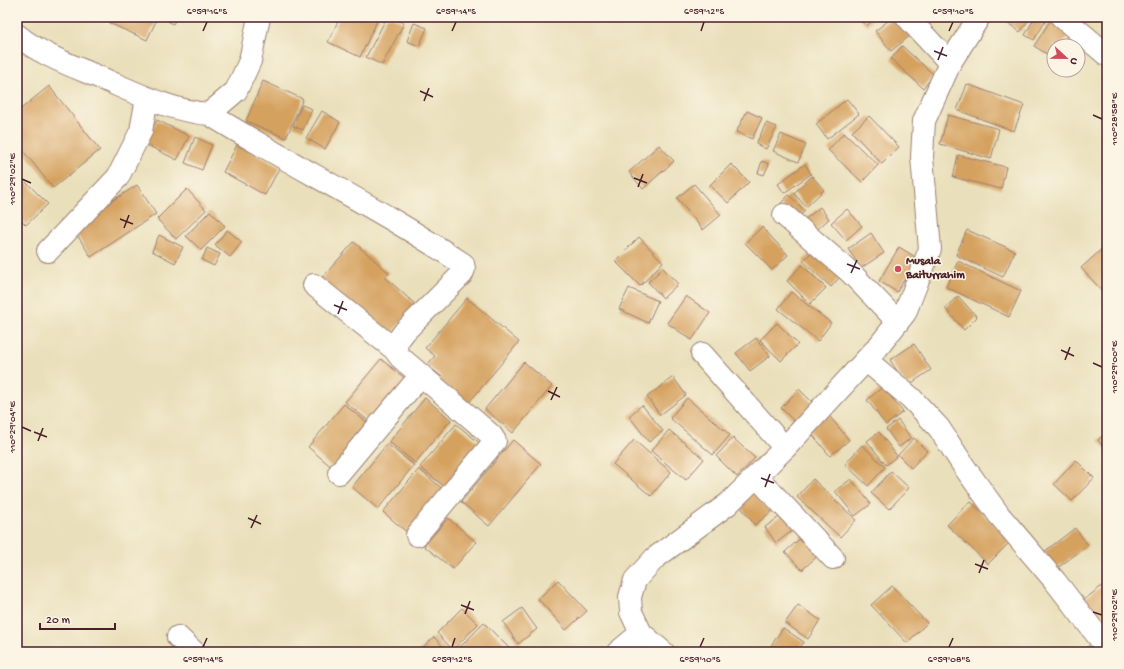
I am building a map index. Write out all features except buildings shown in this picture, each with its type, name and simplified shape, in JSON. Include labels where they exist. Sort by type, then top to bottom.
[{"type":"street","points":[[209,114],[236,91],[250,61],[259,17]]},
{"type":"street","points":[[907,17],[950,63]]},
{"type":"street","points":[[663,652],[641,633],[631,612],[630,597],[635,580],[655,558],[728,504],[785,448],[866,360],[898,322],[910,302],[930,249],[922,139],[924,121],[950,63],[979,17]]},
{"type":"street","points":[[1062,17],[1107,55]]},
{"type":"street","points":[[17,35],[26,43],[62,61],[147,98],[191,112],[209,114],[254,142],[428,241],[463,264],[464,269],[462,274],[405,331],[398,339],[394,349]]},
{"type":"street","points":[[48,251],[118,177],[141,131],[147,98]]},
{"type":"street","points":[[784,215],[851,273],[898,322]]},
{"type":"street","points":[[314,285],[394,349],[401,358],[491,435],[495,441],[418,535]]},
{"type":"street","points":[[702,354],[785,448]]},
{"type":"street","points":[[866,360],[911,398],[939,428],[965,468],[999,515],[1055,581],[1107,648]]},
{"type":"street","points":[[339,473],[421,374]]},
{"type":"street","points":[[756,476],[833,558]]},
{"type":"street","points":[[618,652],[641,633]]},
{"type":"street","points":[[178,636],[194,652]]},
{"type":"place","name":"Musala Baiturrahim","points":[[898,269]]}]
